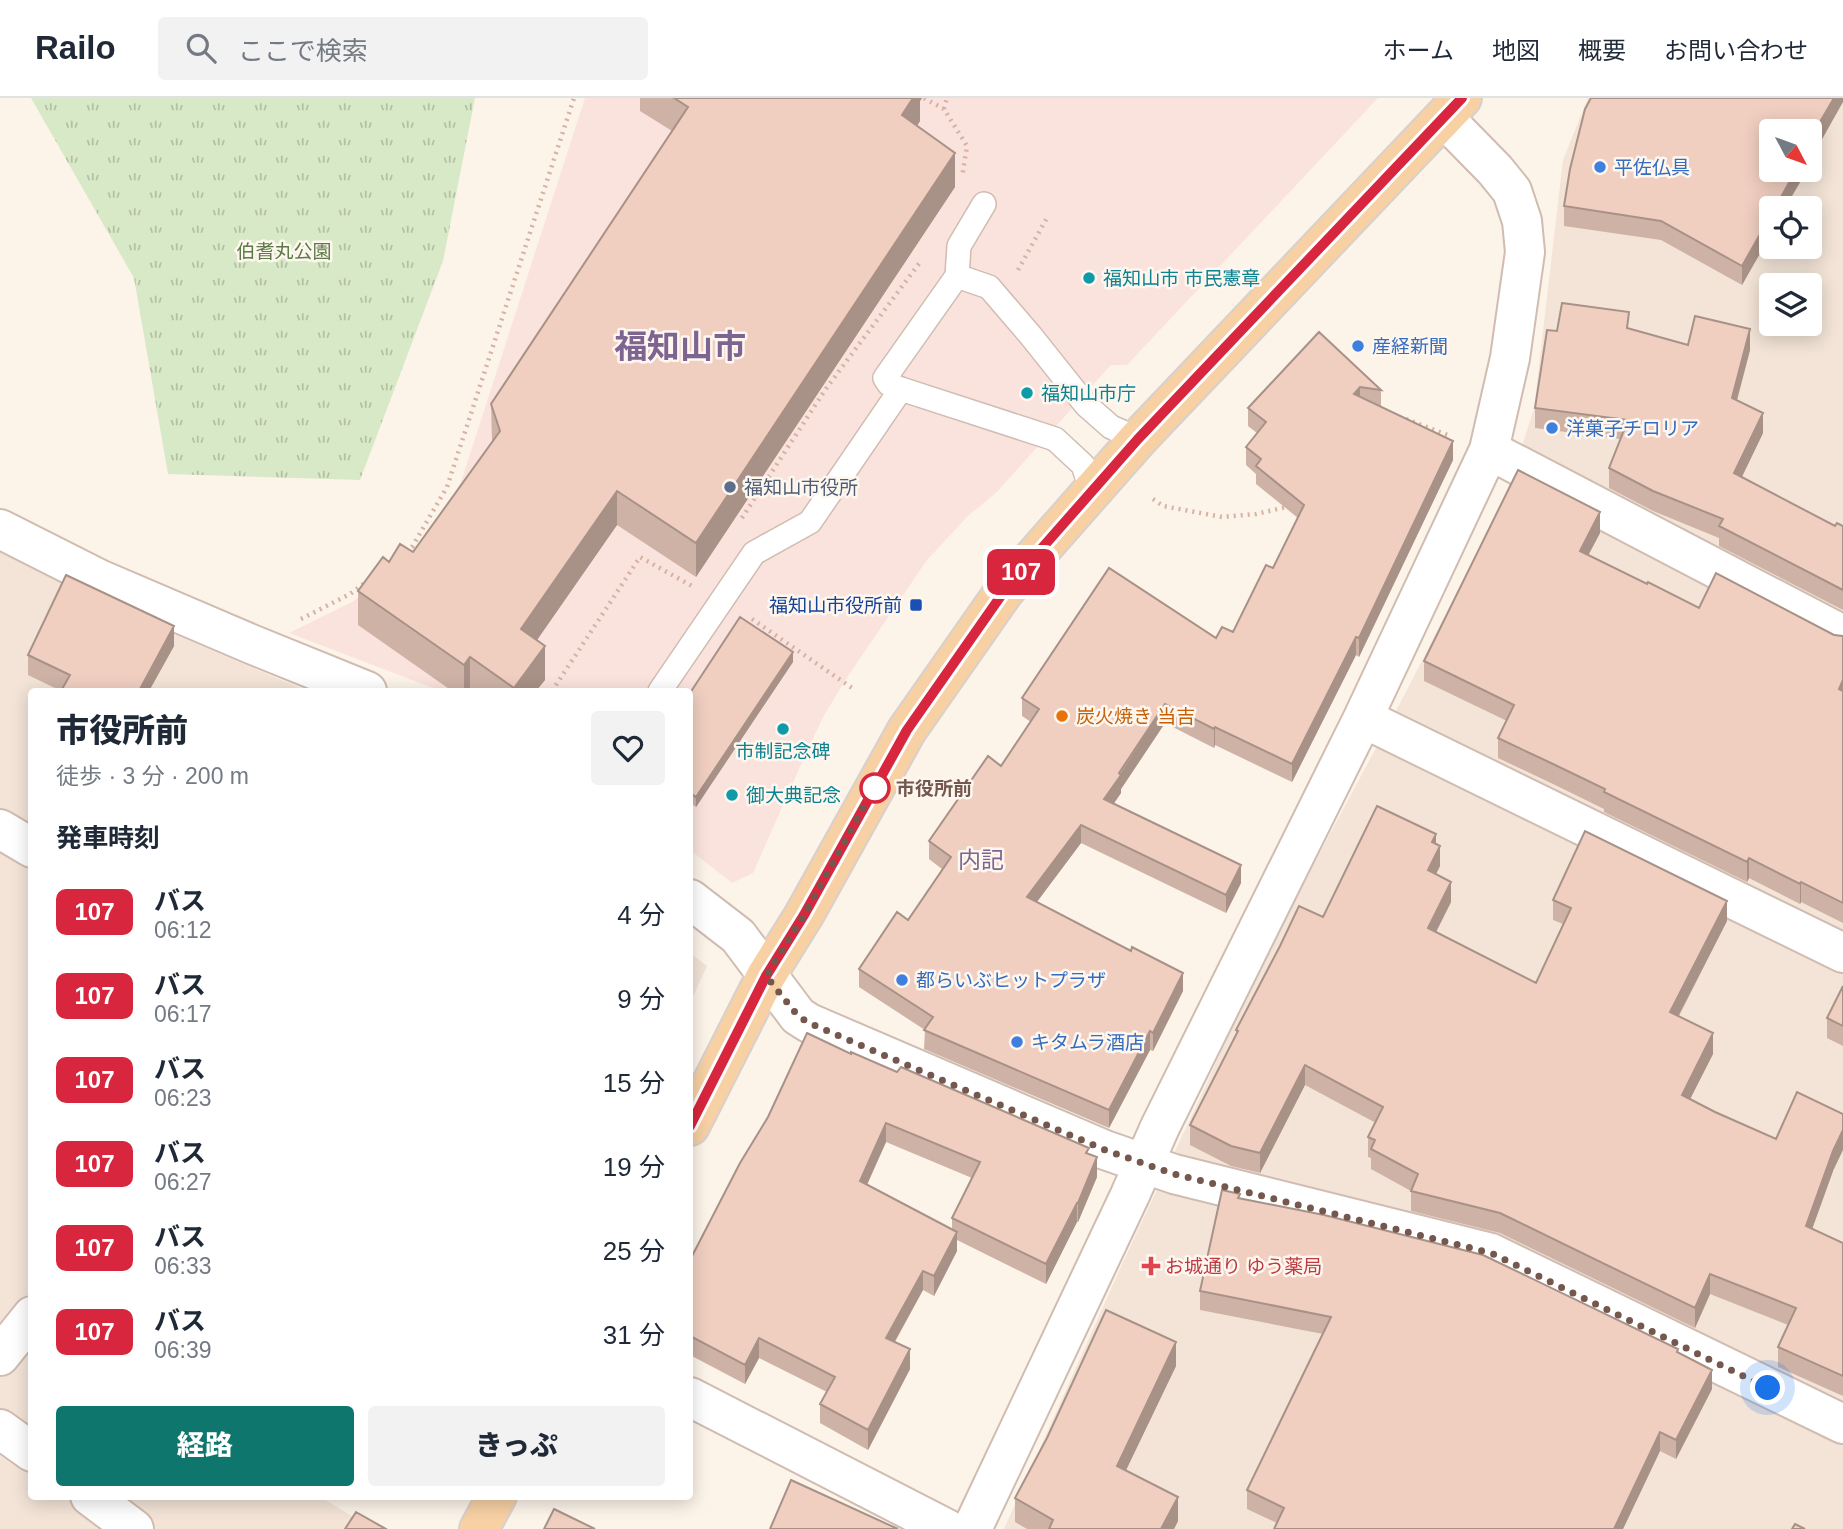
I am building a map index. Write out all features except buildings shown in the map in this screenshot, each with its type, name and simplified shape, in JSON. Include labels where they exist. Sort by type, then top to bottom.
[{"type":"main road","points":[[693,1120],[766,976],[804,915],[907,730],[1005,590],[1138,439],[1453,108]]},
{"type":"main road","points":[[479,1529],[495,1500]]},
{"type":"street","points":[[972,1529],[1143,1163],[1363,719],[1489,450],[1510,358],[1525,252],[1522,221],[1512,191],[1453,108]]},
{"type":"street","points":[[1489,450],[1843,635]]},
{"type":"street","points":[[0,529],[99,579],[360,688]]},
{"type":"street","points":[[1363,719],[1843,953]]},
{"type":"street","points":[[0,829],[28,846]]},
{"type":"street","points":[[693,901],[738,936],[798,1016],[809,1023],[1105,1150],[1174,1174],[1491,1253],[1843,1424]]},
{"type":"street","points":[[0,1356],[28,1321]]},
{"type":"street","points":[[693,1399],[947,1529]]},
{"type":"street","points":[[0,1429],[28,1449]]},
{"type":"street","points":[[95,1500],[134,1529]]},
{"type":"lane","points":[[984,204],[959,246],[957,276],[885,378],[889,384],[901,389],[1055,439],[1083,465],[1092,492]]},
{"type":"lane","points":[[957,276],[989,287],[1086,405],[1111,427],[1138,439]]},
{"type":"lane","points":[[662,688],[754,553],[810,522],[901,389]]},
{"type":"path","points":[[401,555],[412,547],[447,487],[574,98]]},
{"type":"path","points":[[924,98],[944,109],[968,146],[961,184]]},
{"type":"path","points":[[944,109],[947,98]]},
{"type":"path","points":[[1014,278],[1048,216]]},
{"type":"path","points":[[742,518],[825,390],[924,257]]},
{"type":"path","points":[[1404,418],[1489,450]]},
{"type":"path","points":[[1153,499],[1163,506],[1222,517],[1256,514],[1299,504]]},
{"type":"path","points":[[554,688],[640,557],[697,589]]},
{"type":"path","points":[[251,644],[350,594],[371,578]]},
{"type":"path","points":[[747,615],[852,688]]},
{"type":"shaded area","name":"福知山市役所","points":[[585,98],[1378,98],[1127,365],[1111,365],[997,492],[968,516],[927,560],[823,717],[753,873],[732,883],[693,852],[693,688],[433,688],[289,633],[352,602],[418,554],[461,482]]},
{"type":"shaded area","points":[[1588,98],[1843,98],[1843,1529],[1004,1529],[1257,970],[1407,690],[1504,500],[1534,409],[1563,160]]},
{"type":"shaded area","points":[[0,547],[148,623],[300,688],[28,688],[28,1500],[326,1500],[373,1529],[0,1529]]},
{"type":"shaded area","points":[[693,955],[707,966],[693,996]]},
{"type":"green space","name":"伯耆丸公園","points":[[31,98],[475,98],[443,261],[360,480],[168,474],[134,278]]},
{"type":"bus line","name":"107","points":[[693,1120],[766,976],[804,915],[907,730],[1005,590],[1138,439],[1462,98]]},
{"type":"place","name":"平佐仏具","points":[[1600,167]]},
{"type":"place","name":"福知山市 市民憲章","points":[[1089,278]]},
{"type":"place","name":"産経新聞","points":[[1358,346]]},
{"type":"place","name":"福知山市庁","points":[[1027,393]]},
{"type":"place","name":"洋菓子チロリア","points":[[1552,428]]},
{"type":"place","name":"福知山市役所","points":[[730,487]]},
{"type":"place","name":"福知山市役所前","points":[[916,605]]},
{"type":"place","name":"炭火焼き 当吉","points":[[1062,716]]},
{"type":"place","name":"市制記念碑","points":[[783,729]]},
{"type":"place","name":"市役所前","points":[[875,788]]},
{"type":"place","name":"御大典記念","points":[[732,795]]},
{"type":"place","name":"都らいぶヒットプラザ","points":[[902,980]]},
{"type":"place","name":"キタムラ酒店","points":[[1017,1042]]},
{"type":"place","name":"お城通り ゆう薬局","points":[[1151,1266]]},
{"type":"district","name":"福知山市","points":[[680,346]]},
{"type":"district","name":"内記","points":[[981,860]]},
{"type":"route","points":[[875,788],[881,776],[804,915],[766,976],[798,1016],[1105,1150],[1174,1174],[1491,1253],[1768,1388]]}]
